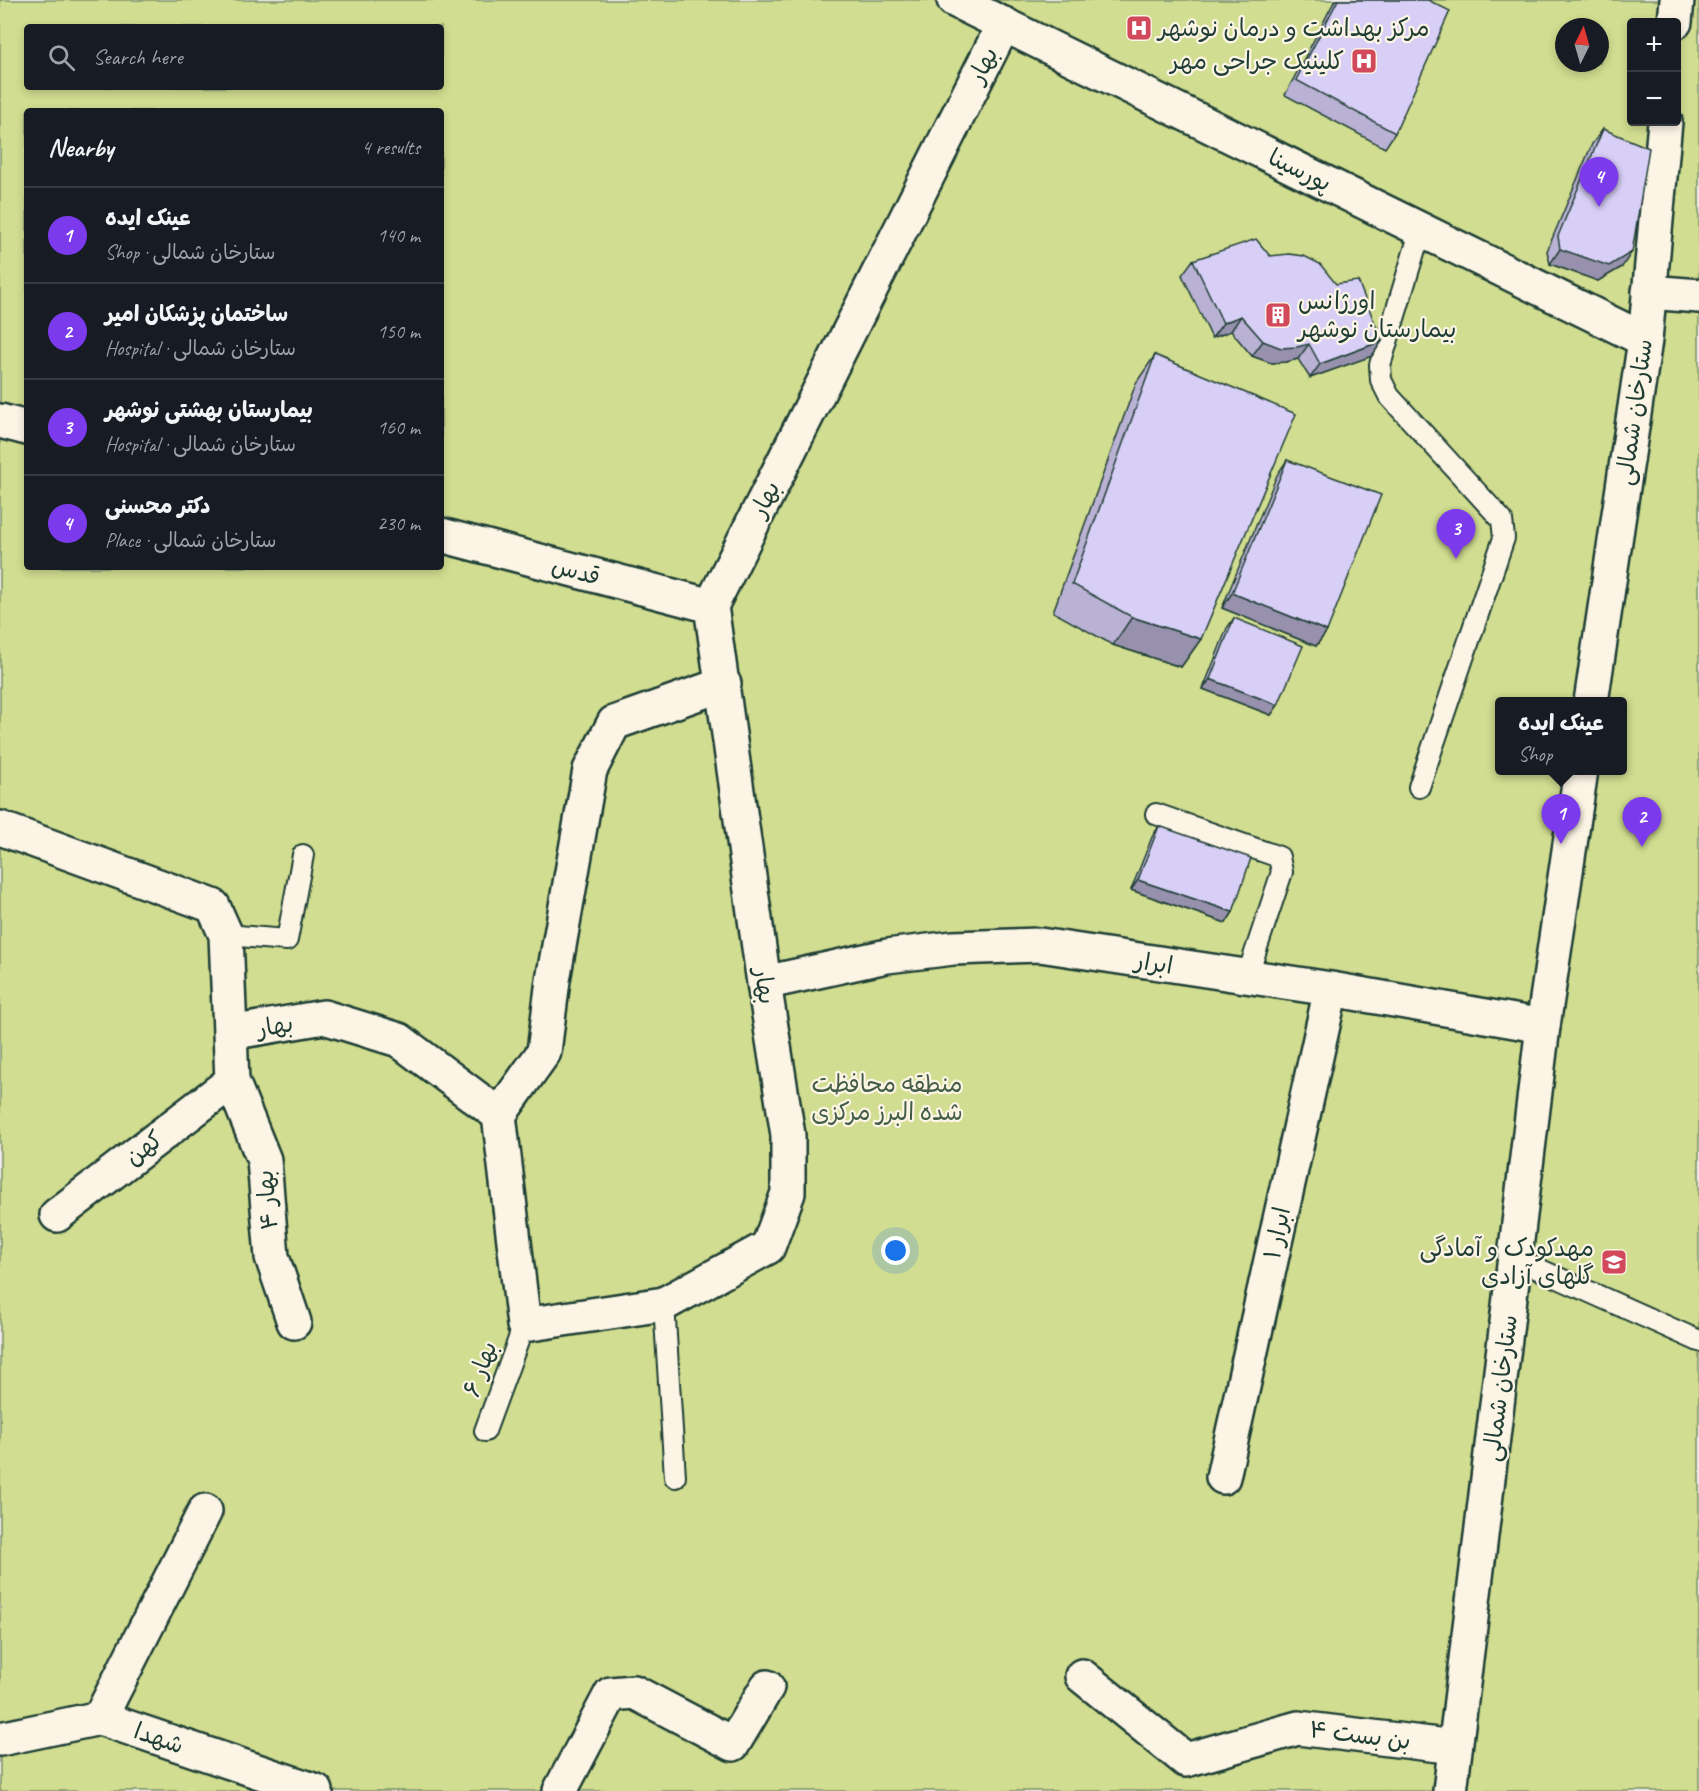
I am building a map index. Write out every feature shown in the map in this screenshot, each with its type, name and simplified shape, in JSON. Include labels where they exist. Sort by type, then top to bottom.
[{"type":"street","name":"پورسینا","points":[[954,0],[1645,340]]},
{"type":"street","points":[[1675,18],[1677,0]]},
{"type":"street","name":"بهار","points":[[524,1324],[664,1304],[768,1247],[788,1193],[788,1135],[711,606],[1004,24]]},
{"type":"street","name":"ستارخان شمالی","points":[[1592,697],[1645,340],[1665,126]]},
{"type":"street","points":[[1649,292],[1699,296]]},
{"type":"street","points":[[0,421],[24,427]]},
{"type":"street","name":"قدس","points":[[444,537],[711,606]]},
{"type":"street","points":[[524,1324],[499,1115],[544,1052],[553,980],[590,770],[614,723],[724,684]]},
{"type":"street","name":"ستارخان شمالی","points":[[1450,1791],[1543,1026],[1580,775]]},
{"type":"street","name":"بهار","points":[[0,828],[213,906],[226,935],[232,1081]]},
{"type":"street","name":"ابرار","points":[[765,983],[887,956],[952,948],[1040,945],[1331,989],[1543,1026]]},
{"type":"street","name":"ابرار ۱","points":[[1223,1477],[1331,989]]},
{"type":"street","name":"بهار","points":[[230,1033],[324,1017],[399,1040],[499,1115]]},
{"type":"street","name":"کهن","points":[[57,1215],[232,1081]]},
{"type":"street","name":"بهار ۴","points":[[232,1081],[264,1160],[273,1257],[294,1322]]},
{"type":"street","points":[[0,1739],[100,1718],[205,1511]]},
{"type":"street","name":"بن بست ۴","points":[[1082,1676],[1186,1760],[1298,1728],[1455,1747]]},
{"type":"street","points":[[560,1791],[611,1694],[634,1692],[733,1744],[766,1687]]},
{"type":"street","name":"شهدا","points":[[100,1718],[316,1791]]},
{"type":"lane","points":[[1419,787],[1504,537],[1502,520],[1389,396],[1381,380],[1380,365],[1421,229]]},
{"type":"lane","points":[[1156,814],[1279,858],[1282,872],[1247,977]]},
{"type":"lane","points":[[226,935],[287,940],[303,855]]},
{"type":"lane","points":[[1516,1259],[1699,1341]]},
{"type":"lane","points":[[664,1304],[675,1477]]},
{"type":"lane","name":"بهار ۶","points":[[485,1431],[524,1324]]},
{"type":"green space","name":"منطقه محافظت شده البرز مرکزی","points":[[0,0],[1699,0],[1699,1791],[0,1791]]},
{"type":"building","name":"کلینیک جراحی مهر","points":[[1338,0],[1428,0],[1450,11],[1395,133],[1296,80]]},
{"type":"building","points":[[1603,129],[1649,148],[1632,252],[1609,266],[1560,249],[1558,236]]},
{"type":"building","name":"اورژانس بیمارستان نوشهر","points":[[1256,239],[1270,256],[1289,254],[1304,256],[1320,264],[1336,284],[1358,281],[1382,341],[1320,364],[1309,344],[1281,348],[1263,341],[1241,316],[1223,323],[1193,260]]},
{"type":"building","points":[[1155,355],[1296,414],[1201,639],[1132,617],[1072,584]]},
{"type":"building","points":[[1287,460],[1381,495],[1327,631],[1232,593]]},
{"type":"building","points":[[1234,618],[1303,646],[1278,705],[1210,679]]},
{"type":"building","points":[[1159,826],[1251,858],[1233,912],[1138,880]]},
{"type":"place","name":"مرکز بهداشت و درمان نوشهر","points":[[1139,28]]},
{"type":"place","name":"کلینیک جراحی مهر","points":[[1364,61]]},
{"type":"place","name":"دکتر محسنی","points":[[1599,207]]},
{"type":"place","name":"اورژانس بیمارستان نوشهر","points":[[1278,315]]},
{"type":"place","name":"بیمارستان بهشتی نوشهر","points":[[1456,559]]},
{"type":"place","name":"عینک ایده","points":[[1561,844]]},
{"type":"place","name":"ساختمان پزشکان امیر","points":[[1642,847]]},
{"type":"place","name":"مهدکودک و آمادگی گلهای آزادی","points":[[1614,1262]]}]
